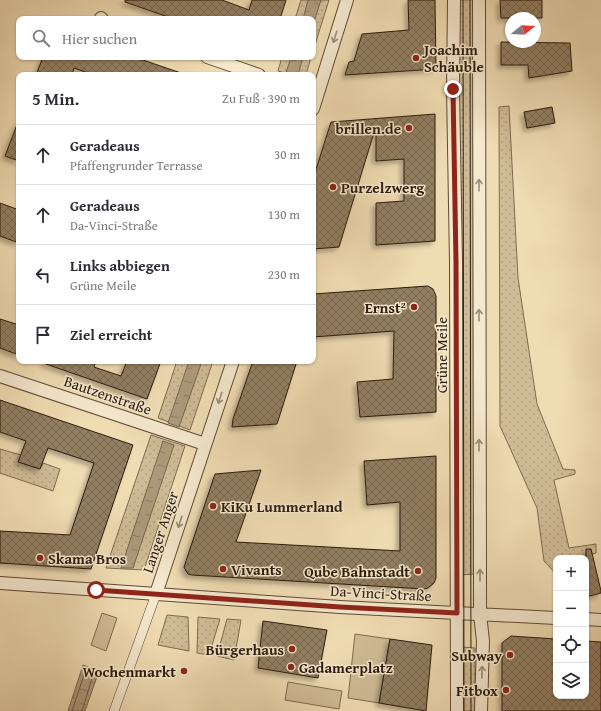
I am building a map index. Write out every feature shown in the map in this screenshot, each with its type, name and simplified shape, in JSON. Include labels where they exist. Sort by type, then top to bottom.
[{"type":"street","points":[[316,90],[347,0]]},
{"type":"street","name":"Grüne Meile","points":[[454,0],[453,89],[456,262],[457,711]]},
{"type":"street","points":[[479,0],[480,614],[483,641],[482,711]]},
{"type":"street","points":[[216,60],[250,72]]},
{"type":"street","name":"Langer Anger","points":[[114,711],[156,594],[232,364]]},
{"type":"street","name":"Bautzenstraße","points":[[0,376],[205,444]]},
{"type":"street","name":"Da-Vinci-Straße","points":[[0,583],[340,607],[553,618]]},
{"type":"street","points":[[589,619],[601,620]]},
{"type":"shaded area","points":[[301,0],[329,0],[316,41],[316,16],[296,16]]},
{"type":"shaded area","points":[[459,0],[474,0],[475,574],[459,575]]},
{"type":"shaded area","points":[[281,60],[310,60],[307,72],[278,71]]},
{"type":"shaded area","points":[[509,106],[518,278],[537,404],[563,469],[575,470],[575,474],[554,480],[569,548],[596,544],[596,553],[589,555],[553,555],[553,571],[544,561],[537,508],[500,426],[499,107]]},
{"type":"shaded area","points":[[176,364],[212,364],[190,430],[158,418]]},
{"type":"shaded area","points":[[151,435],[185,446],[144,570],[106,568]]},
{"type":"shaded area","points":[[0,449],[21,455],[19,462],[40,469],[43,463],[60,469],[53,491],[0,473]]},
{"type":"shaded area","points":[[102,613],[117,618],[106,651],[91,645]]},
{"type":"shaded area","points":[[167,615],[188,617],[189,651],[158,645]]},
{"type":"shaded area","points":[[198,617],[220,619],[209,655],[197,653]]},
{"type":"shaded area","points":[[227,619],[241,620],[234,660],[217,656]]},
{"type":"shaded area","points":[[355,634],[390,639],[379,703],[348,698]]},
{"type":"shaded area","points":[[461,647],[475,648],[475,711],[461,711]]},
{"type":"shaded area","points":[[288,682],[342,691],[339,709],[285,700]]},
{"type":"water","points":[[308,0],[321,0],[316,16],[304,16]]},
{"type":"water","points":[[290,60],[302,60],[299,72],[286,72]]},
{"type":"water","points":[[188,364],[201,364],[179,427],[168,423]]},
{"type":"water","points":[[163,441],[174,445],[133,568],[121,568]]},
{"type":"water","points":[[83,665],[99,671],[85,711],[68,711]]},
{"type":"building","points":[[125,0],[222,0],[249,10],[252,0],[286,0],[281,16],[165,16],[125,2]]},
{"type":"building","points":[[408,0],[435,0],[436,69],[345,75],[349,62],[354,61],[362,34],[409,30]]},
{"type":"building","points":[[500,0],[542,0],[542,18],[541,12],[505,12],[505,18],[501,18]]},
{"type":"building","points":[[501,42],[505,42],[505,48],[541,48],[541,43],[570,43],[572,71],[529,78],[528,65],[501,65]]},
{"type":"building","points":[[42,60],[143,60],[178,72],[85,72],[74,68],[73,72],[37,72]]},
{"type":"building","points":[[552,107],[555,123],[527,128],[524,112]]},
{"type":"building","points":[[435,114],[435,241],[376,245],[376,203],[404,201],[404,159],[376,161],[376,126],[339,247],[316,249],[316,170],[331,122]]},
{"type":"building","points":[[16,127],[16,160],[5,156]]},
{"type":"building","points":[[0,203],[16,209],[16,242],[0,236]]},
{"type":"building","points":[[428,286],[433,289],[436,296],[436,412],[360,417],[357,382],[393,379],[394,331],[316,337],[316,294]]},
{"type":"building","points":[[0,319],[16,324],[16,354],[0,348]]},
{"type":"building","points":[[46,364],[95,364],[94,367],[121,376],[126,364],[160,364],[147,399]]},
{"type":"building","points":[[252,364],[296,364],[277,424],[232,427],[233,419]]},
{"type":"building","points":[[0,400],[133,445],[91,569],[0,563],[0,531],[70,535],[94,463],[48,448],[40,469],[18,462],[26,441],[0,432]]},
{"type":"building","points":[[436,456],[436,578],[434,583],[428,588],[424,589],[192,575],[188,574],[184,567],[215,474],[261,470],[236,542],[400,551],[400,502],[367,505],[364,461]]},
{"type":"building","points":[[586,549],[591,549],[601,591],[601,593],[589,596],[589,555],[586,555]]},
{"type":"building","name":"Bürgerhaus","points":[[263,621],[327,630],[318,678],[258,668]]},
{"type":"building","points":[[511,636],[553,639],[553,699],[589,699],[589,641],[601,642],[601,711],[502,711],[502,643]]},
{"type":"building","points":[[390,639],[432,645],[426,711],[379,703]]},
{"type":"tram line","points":[[463,0],[464,711]]},
{"type":"tram line","points":[[470,0],[471,711]]},
{"type":"place","name":"Joachim Schäuble","points":[[416,58]]},
{"type":"place","name":"brillen.de","points":[[409,128]]},
{"type":"place","name":"Purzelzwerg","points":[[333,187]]},
{"type":"place","name":"Ernst²","points":[[414,307]]},
{"type":"place","name":"KiKu Lummerland","points":[[213,506]]},
{"type":"place","name":"Skama Bros","points":[[40,558]]},
{"type":"place","name":"Vivants","points":[[223,569]]},
{"type":"place","name":"Qube Bahnstadt","points":[[418,571]]},
{"type":"place","name":"Bürgerhaus","points":[[292,649]]},
{"type":"place","name":"Subway","points":[[510,655]]},
{"type":"place","name":"Gadamerplatz","points":[[291,667]]},
{"type":"place","name":"Wochenmarkt","points":[[184,671]]},
{"type":"place","name":"Fitbox","points":[[506,690]]},
{"type":"route","points":[[96,590],[340,607],[457,613],[456,262],[453,89]]}]
